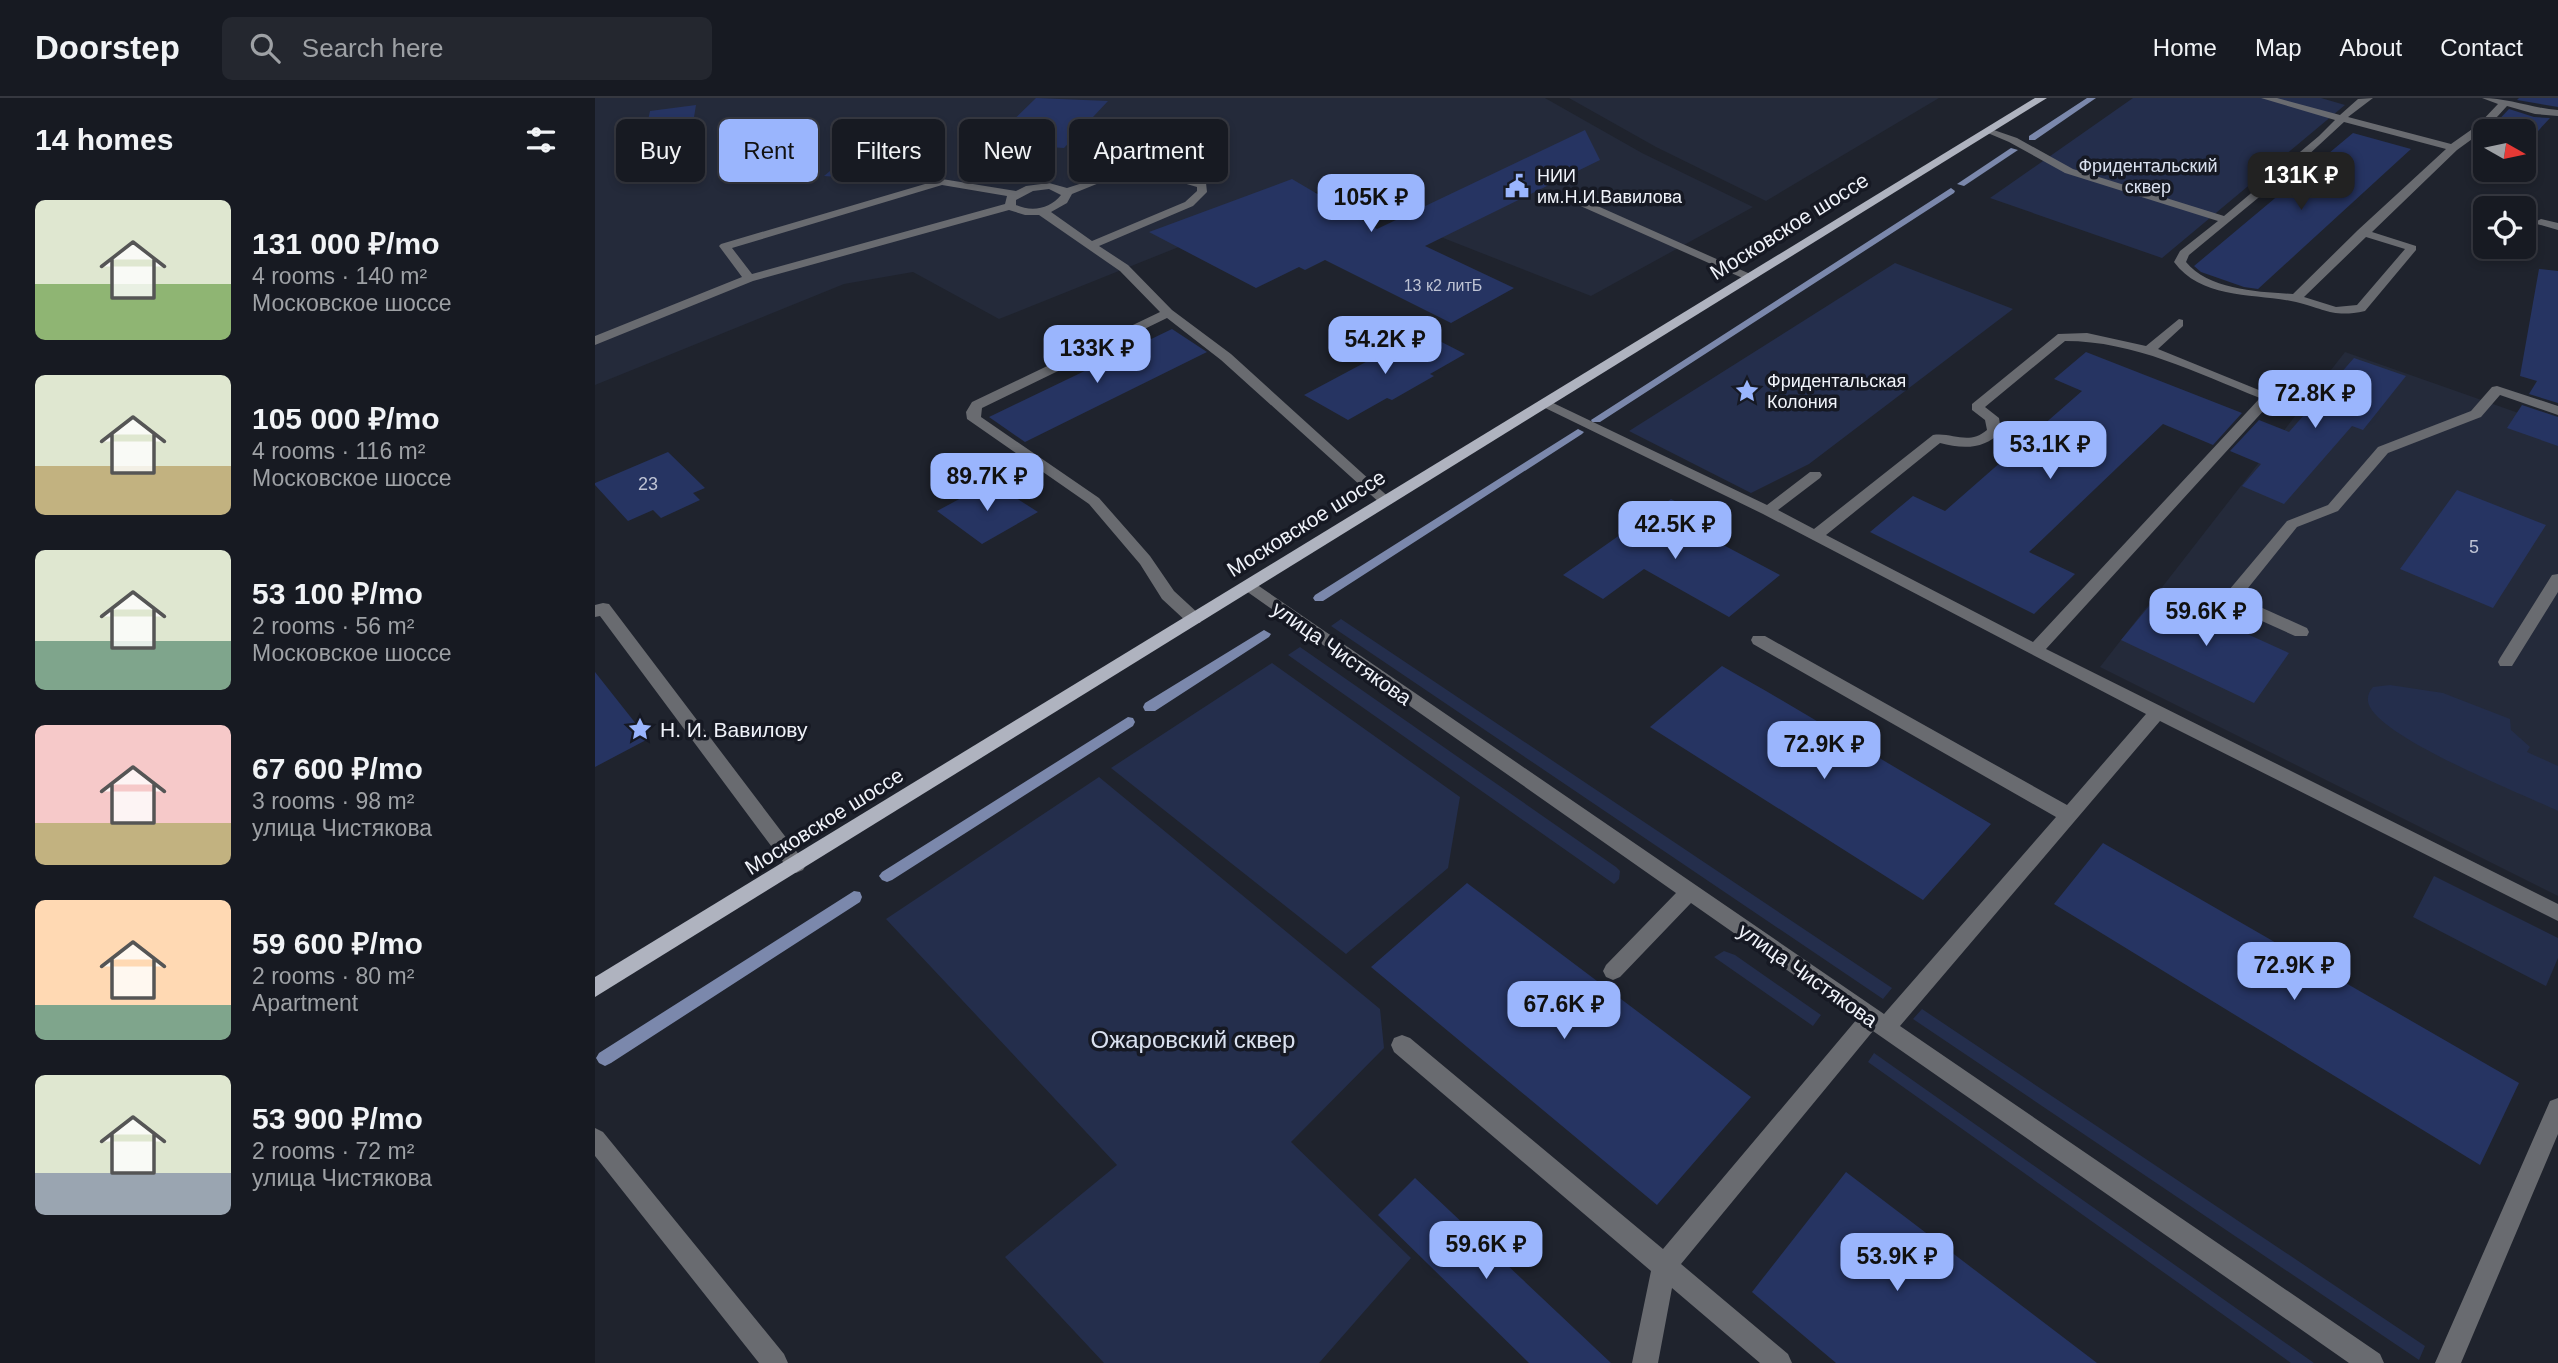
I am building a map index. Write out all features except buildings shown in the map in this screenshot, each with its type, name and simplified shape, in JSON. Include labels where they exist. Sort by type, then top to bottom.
[{"type":"main road","name":"Московское шоссе","points":[[595,988],[2042,98]]},
{"type":"street","points":[[2266,98],[2453,148]]},
{"type":"street","points":[[2362,232],[2412,248],[2361,308],[2335,311],[2296,298],[2253,295],[2194,276],[2184,269],[2181,261],[2184,254],[2368,98]]},
{"type":"street","points":[[2487,98],[2535,111],[2558,113]]},
{"type":"street","points":[[2296,298],[2362,232],[2504,104]]},
{"type":"street","points":[[1988,131],[2013,140],[2069,171],[2227,220]]},
{"type":"street","points":[[1066,192],[1092,180],[1138,171],[1175,175],[1202,185],[1202,192],[1189,204],[1091,245]]},
{"type":"street","points":[[748,278],[725,246],[942,182],[1012,200],[1022,211],[1041,211],[1062,203],[1066,199],[1066,192]]},
{"type":"street","points":[[595,341],[748,278],[1012,200],[1039,186],[1056,187],[1066,192]]},
{"type":"street","points":[[1580,202],[1751,277]]},
{"type":"street","points":[[1041,211],[1124,268],[1168,313],[1226,357],[1386,501]]},
{"type":"street","points":[[2541,222],[2558,227]]},
{"type":"street","points":[[1168,313],[977,405],[973,412],[974,419],[1094,501],[1145,560],[1168,595],[1194,619]]},
{"type":"street","points":[[2148,351],[2179,323]]},
{"type":"street","points":[[1815,537],[1938,438],[1972,443],[1989,436],[1994,431],[1992,418],[1977,407],[2062,337],[2104,339],[2148,351],[2269,397],[2035,651]]},
{"type":"street","points":[[2301,632],[2231,600],[2292,524],[2333,508],[2383,450],[2476,414],[2497,390],[2558,411]]},
{"type":"street","points":[[1543,404],[1768,511],[2035,651],[2558,914]]},
{"type":"street","points":[[1768,511],[1815,475]]},
{"type":"street","points":[[2506,662],[2558,579]]},
{"type":"street","name":"улица Чистякова","points":[[1247,586],[2371,1363]]},
{"type":"street","points":[[595,612],[603,608],[796,865]]},
{"type":"street","points":[[1759,640],[2069,815]]},
{"type":"street","points":[[1645,1363],[1664,1266],[1878,1023],[2069,815],[2157,713]]},
{"type":"street","points":[[1613,971],[1688,892]]},
{"type":"street","points":[[1402,1045],[1779,1363]]},
{"type":"street","points":[[2448,1363],[2558,1108]]},
{"type":"street","points":[[595,1139],[775,1363]]},
{"type":"shaded area","points":[[595,98],[1545,98],[1642,153],[1753,207],[1591,296],[1321,190],[999,319],[913,272],[844,284],[595,385]]},
{"type":"shaded area","points":[[1569,98],[1939,98],[1766,201],[1656,147]]},
{"type":"shaded area","points":[[2345,352],[2558,427],[2558,896],[2100,667]]},
{"type":"green space","name":"Фридентальский сквер","points":[[2133,98],[2321,98],[2345,105],[2162,258],[1990,198]]},
{"type":"green space","points":[[1895,263],[2013,309],[1809,464],[1751,493],[1629,431]]},
{"type":"green space","points":[[1341,619],[1892,988],[1883,999],[1331,626]]},
{"type":"green space","points":[[1300,647],[1616,867],[1620,871],[1619,879],[1614,884],[1288,655]]},
{"type":"green space","points":[[1272,663],[1460,797],[1448,868],[1346,954],[1111,768]]},
{"type":"green space","points":[[2390,685],[2443,693],[2510,719],[2511,730],[2530,747],[2527,752],[2558,766],[2558,811],[2456,765],[2401,735],[2382,720],[2368,701],[2373,687]]},
{"type":"green space","name":"Ожаровский сквер","points":[[1099,777],[1380,1009],[1384,1048],[1291,1142],[1411,1258],[1319,1363],[1104,1363],[1005,1257],[1117,1165],[886,919]]},
{"type":"green space","points":[[2434,876],[2558,938],[2558,958],[2546,986],[2413,917]]},
{"type":"green space","points":[[1724,951],[1735,955],[1821,1015],[1813,1026],[1714,957]]},
{"type":"green space","points":[[1922,1009],[2425,1346],[2419,1360],[1913,1019]]},
{"type":"green space","points":[[1874,1053],[2314,1363],[2291,1363],[1868,1062]]},
{"type":"waterway","points":[[2032,138],[2092,98]]},
{"type":"waterway","points":[[1961,184],[2014,150]]},
{"type":"waterway","points":[[1596,420],[1951,191]]},
{"type":"waterway","points":[[1319,598],[1578,432]]},
{"type":"waterway","points":[[1150,707],[1264,634]]},
{"type":"waterway","points":[[887,876],[1128,722]]},
{"type":"waterway","points":[[605,1058],[854,897]]},
{"type":"place","name":"НИИ им.Н.И.Вавилова","points":[[1517,186]]},
{"type":"place","name":"Фридентальская Колония","points":[[1747,391]]},
{"type":"place","name":"Н. И. Вавилову","points":[[640,729]]}]
